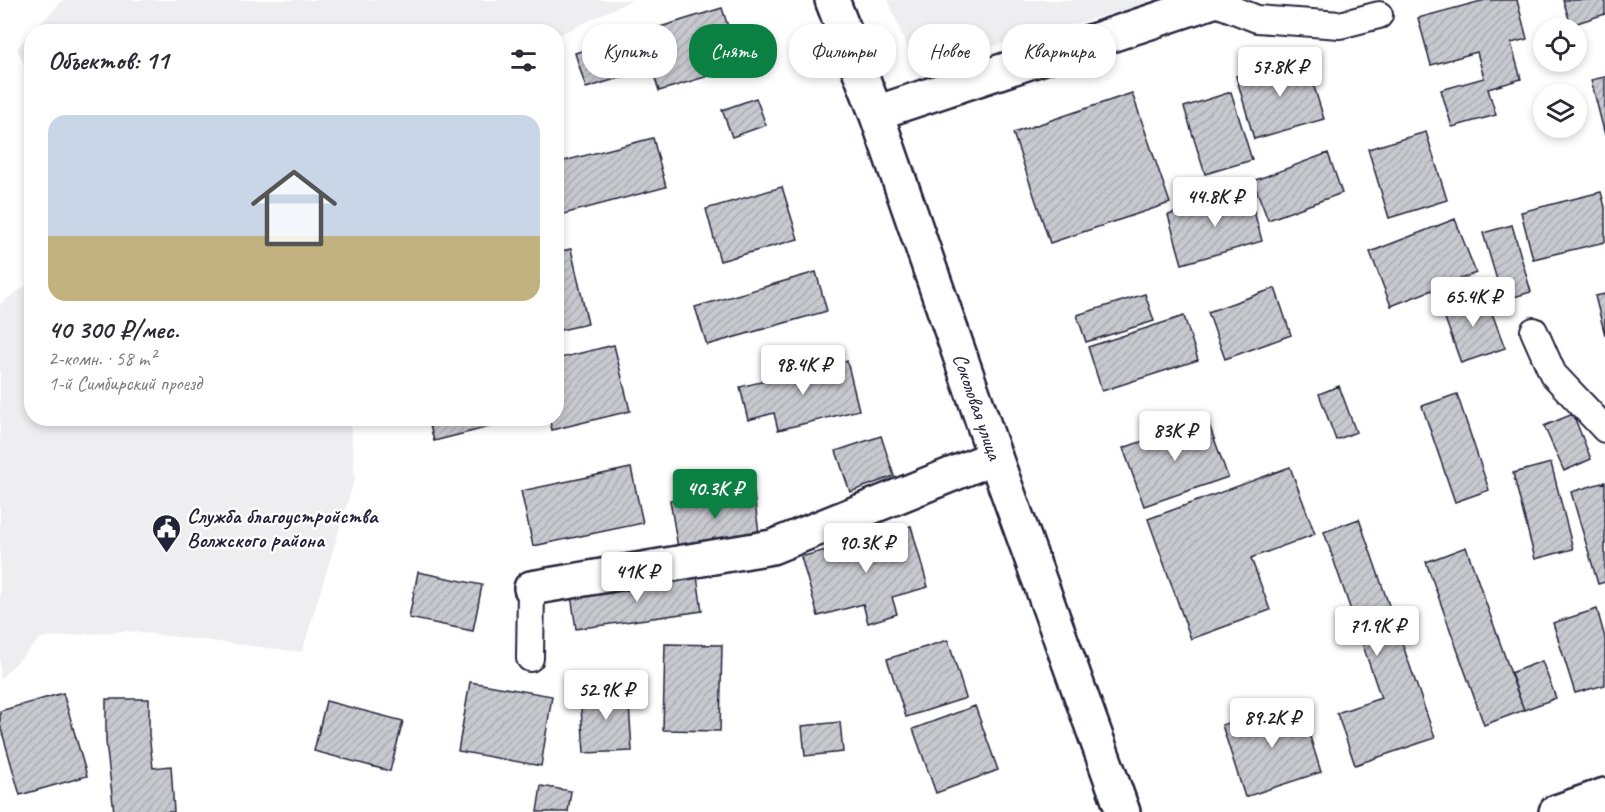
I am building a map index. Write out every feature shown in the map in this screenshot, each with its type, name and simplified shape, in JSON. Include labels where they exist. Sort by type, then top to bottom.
[{"type":"main road","name":"Соколовая улица","points":[[832,0],[876,113],[994,457],[1123,812]]},
{"type":"main road","points":[[876,113],[1215,1]]},
{"type":"main road","points":[[531,588],[772,547],[994,457]]},
{"type":"main road","points":[[1556,812],[1605,795]]},
{"type":"lane","points":[[1215,1],[1257,19],[1340,26],[1379,15]]},
{"type":"lane","points":[[1534,331],[1553,374],[1605,429]]},
{"type":"lane","points":[[530,658],[531,588]]},
{"type":"shaded area","points":[[63,0],[632,0],[564,33],[564,24],[40,24]]},
{"type":"shaded area","points":[[888,0],[1149,0],[1150,3],[1074,24],[1002,24],[1002,44],[990,47],[990,24],[908,24],[908,50]]},
{"type":"shaded area","points":[[24,40],[24,64],[17,48]]},
{"type":"shaded area","name":"Служба благоустройства Волжского района","points":[[24,287],[24,426],[351,426],[355,478],[302,652],[127,631],[41,638],[0,679],[0,304]]},
{"type":"building","points":[[1485,0],[1517,0],[1527,39],[1511,43],[1521,79],[1488,89],[1496,115],[1452,127],[1441,90],[1484,78],[1477,52],[1431,65],[1418,18]]},
{"type":"building","points":[[1563,0],[1605,0],[1605,14],[1587,20],[1587,18],[1569,18]]},
{"type":"building","points":[[722,8],[727,24],[689,24],[689,78],[702,78],[659,91],[655,78],[677,78],[677,24],[670,24]]},
{"type":"building","points":[[582,51],[582,75],[575,53]]},
{"type":"building","points":[[1305,57],[1324,119],[1254,139],[1236,76]]},
{"type":"building","points":[[1605,77],[1605,135],[1591,80]]},
{"type":"building","points":[[583,78],[619,78],[586,88]]},
{"type":"building","points":[[1231,92],[1252,160],[1205,174],[1184,107]]},
{"type":"building","points":[[1132,93],[1170,203],[1050,243],[1013,133]]},
{"type":"building","points":[[756,98],[766,125],[732,137],[722,110]]},
{"type":"building","points":[[1426,132],[1447,200],[1389,218],[1368,149]]},
{"type":"building","points":[[653,138],[666,187],[564,214],[564,161]]},
{"type":"building","points":[[1328,153],[1342,193],[1268,220],[1253,181]]},
{"type":"building","points":[[782,187],[798,239],[720,261],[706,209]]},
{"type":"building","points":[[1249,192],[1262,241],[1182,264],[1168,215]]},
{"type":"building","points":[[1601,192],[1605,207],[1605,242],[1533,259],[1521,212]]},
{"type":"building","points":[[1455,219],[1476,273],[1391,306],[1370,252]]},
{"type":"building","points":[[1512,225],[1531,292],[1503,300],[1483,233]]},
{"type":"building","points":[[571,249],[588,324],[564,329],[564,250]]},
{"type":"building","points":[[816,272],[827,311],[707,345],[695,307]]},
{"type":"building","points":[[1275,288],[1291,335],[1225,359],[1208,312]]},
{"type":"building","points":[[1484,292],[1505,348],[1461,363],[1441,307]]},
{"type":"building","points":[[1145,294],[1154,321],[1086,342],[1077,315]]},
{"type":"building","points":[[1605,294],[1605,335],[1595,296]]},
{"type":"building","points":[[1184,316],[1198,360],[1102,391],[1088,347]]},
{"type":"building","points":[[614,345],[630,411],[552,430],[551,426],[564,426],[564,357]]},
{"type":"building","points":[[847,361],[859,410],[778,430],[774,413],[748,420],[740,387]]},
{"type":"building","points":[[1339,386],[1356,432],[1336,440],[1319,394]]},
{"type":"building","points":[[1457,394],[1489,490],[1455,502],[1422,406]]},
{"type":"building","points":[[1573,414],[1591,459],[1564,471],[1544,426]]},
{"type":"building","points":[[1207,419],[1228,477],[1144,506],[1123,448]]},
{"type":"building","points":[[430,426],[493,426],[434,441]]},
{"type":"building","points":[[881,436],[894,476],[850,492],[836,451]]},
{"type":"building","points":[[1551,463],[1573,549],[1535,559],[1513,473]]},
{"type":"building","points":[[1290,467],[1315,534],[1251,558],[1270,610],[1191,639],[1148,519]]},
{"type":"building","points":[[631,468],[643,523],[533,546],[521,491]]},
{"type":"building","points":[[1605,482],[1605,582],[1598,584],[1571,492]]},
{"type":"building","points":[[753,487],[760,541],[679,554],[670,500]]},
{"type":"building","points":[[1359,519],[1435,738],[1355,765],[1337,713],[1381,698],[1324,532]]},
{"type":"building","points":[[911,526],[928,587],[892,597],[897,614],[868,623],[863,604],[818,616],[801,557]]},
{"type":"building","points":[[1466,547],[1524,710],[1484,725],[1426,562]]},
{"type":"building","points":[[418,572],[482,585],[473,631],[409,618]]},
{"type":"building","points":[[697,576],[702,611],[576,629],[571,595]]},
{"type":"building","points":[[1597,609],[1605,638],[1605,685],[1575,693],[1553,623]]},
{"type":"building","points":[[948,640],[966,698],[906,717],[887,659]]},
{"type":"building","points":[[665,644],[722,645],[720,731],[663,730]]},
{"type":"building","points":[[1542,661],[1556,698],[1524,710],[1510,673]]},
{"type":"building","points":[[470,682],[552,696],[541,766],[458,751]]},
{"type":"building","points":[[628,689],[632,751],[584,753],[580,692]]},
{"type":"building","points":[[63,693],[87,776],[20,795],[0,725],[0,711]]},
{"type":"building","points":[[106,699],[149,699],[149,734],[153,768],[171,766],[174,812],[114,812],[106,742]]},
{"type":"building","points":[[326,701],[403,721],[390,771],[314,751]]},
{"type":"building","points":[[1299,701],[1321,772],[1245,797],[1222,725]]},
{"type":"building","points":[[975,706],[998,770],[936,793],[913,729]]},
{"type":"building","points":[[840,722],[843,752],[805,756],[802,726]]},
{"type":"building","points":[[541,786],[571,791],[568,812],[537,812]]},
{"type":"place","name":"Служба благоустройства Волжского района","points":[[166,554]]}]
